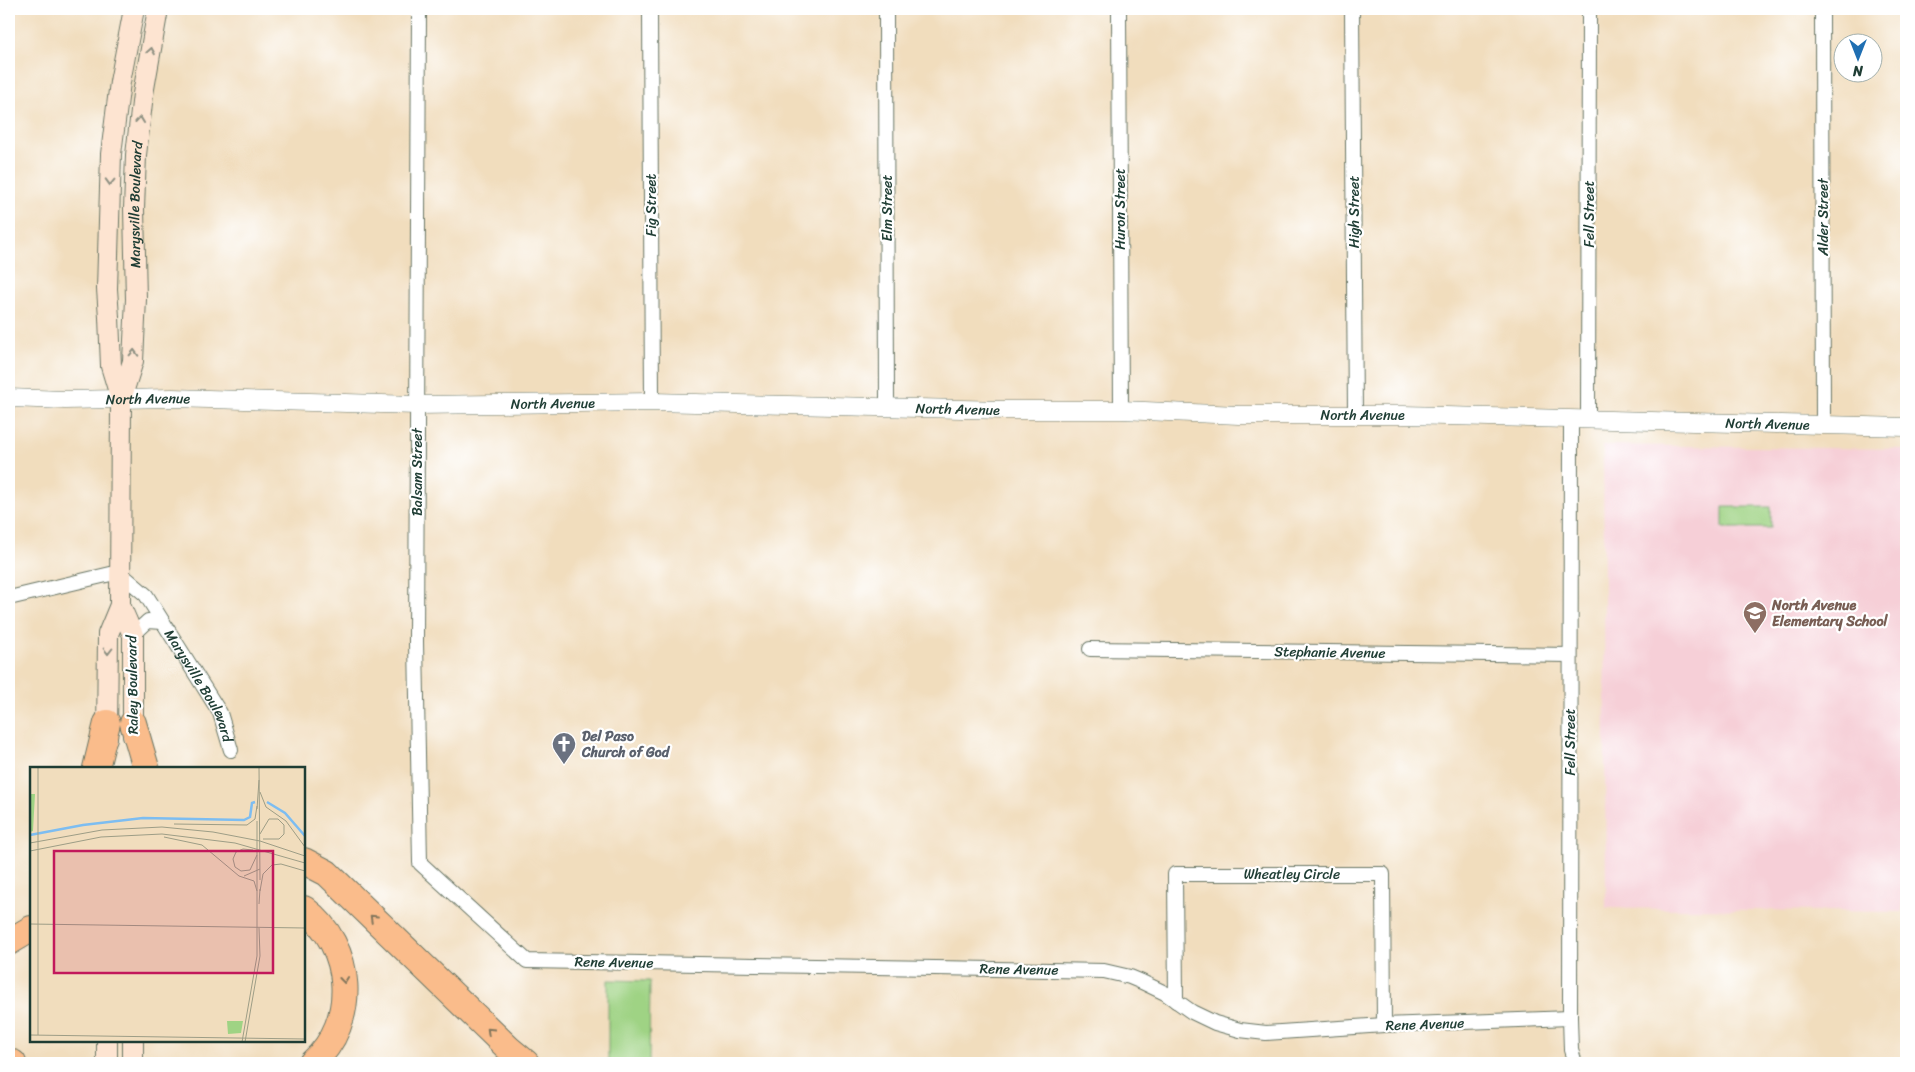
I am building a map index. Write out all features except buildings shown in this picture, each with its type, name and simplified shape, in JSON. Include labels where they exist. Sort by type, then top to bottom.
[{"type":"highway","points":[[96,767],[107,723]]},
{"type":"highway","points":[[133,723],[146,767]]},
{"type":"highway","points":[[309,861],[327,873],[509,1049],[526,1063]]},
{"type":"highway","points":[[305,911],[326,931],[337,951],[345,980],[345,995],[341,1017],[332,1038],[319,1057],[312,1063]]},
{"type":"highway","points":[[9,942],[30,929]]},
{"type":"main road","name":"Marysville Boulevard","points":[[121,399],[111,366],[108,317],[111,154],[120,82],[134,9]]},
{"type":"main road","name":"Marysville Boulevard","points":[[119,572],[121,399],[133,361],[136,299],[134,209],[136,155],[143,97],[158,9]]},
{"type":"main road","name":"Raley Boulevard","points":[[119,572],[120,605],[133,635],[133,767]]},
{"type":"main road","name":"Raley Boulevard","points":[[107,767],[108,634],[120,605]]},
{"type":"main road","points":[[107,1042],[107,1063]]},
{"type":"main road","points":[[133,1042],[133,1063]]},
{"type":"street","name":"Balsam Street","points":[[419,9],[416,642],[420,863],[473,912]]},
{"type":"street","name":"Fig Street","points":[[650,9],[652,402]]},
{"type":"street","name":"Elm Street","points":[[886,9],[887,407]]},
{"type":"street","name":"Huron Street","points":[[1119,9],[1121,410]]},
{"type":"street","name":"High Street","points":[[1352,9],[1355,414]]},
{"type":"street","name":"Fell Street","points":[[1575,1063],[1571,1050],[1570,1018],[1570,656],[1580,420],[1589,9]]},
{"type":"street","name":"Alder Street","points":[[1822,9],[1823,426]]},
{"type":"street","name":"North Avenue","points":[[9,398],[65,400],[172,398],[418,405],[652,402],[1005,410],[1121,410],[1239,415],[1355,414],[1906,427]]},
{"type":"street","points":[[9,598],[119,572]]},
{"type":"street","name":"Marysville Boulevard","points":[[119,572],[146,595],[220,713],[230,750]]},
{"type":"street","name":"Marysville Boulevard","points":[[133,635],[148,621],[163,622]]},
{"type":"street","name":"Stephanie Avenue","points":[[1090,648],[1570,656]]},
{"type":"street","name":"Wheatley Circle","points":[[1176,1001],[1175,874],[1383,874],[1384,1025]]},
{"type":"street","name":"Rene Avenue","points":[[473,912],[527,960],[1090,970],[1130,977],[1165,993],[1192,1012],[1215,1023],[1240,1030],[1266,1033],[1384,1025],[1570,1018]]},
{"type":"shaded area","name":"North Avenue Elementary School","points":[[1603,445],[1906,449],[1906,823],[1903,823],[1902,912],[1606,908]]},
{"type":"green space","points":[[1723,507],[1771,507],[1771,528],[1723,528]]},
{"type":"green space","points":[[608,980],[650,981],[649,1063],[616,1063],[608,1061]]},
{"type":"place","name":"North Avenue Elementary School","points":[[1755,634]]},
{"type":"place","name":"Del Paso Church of God","points":[[564,765]]}]
